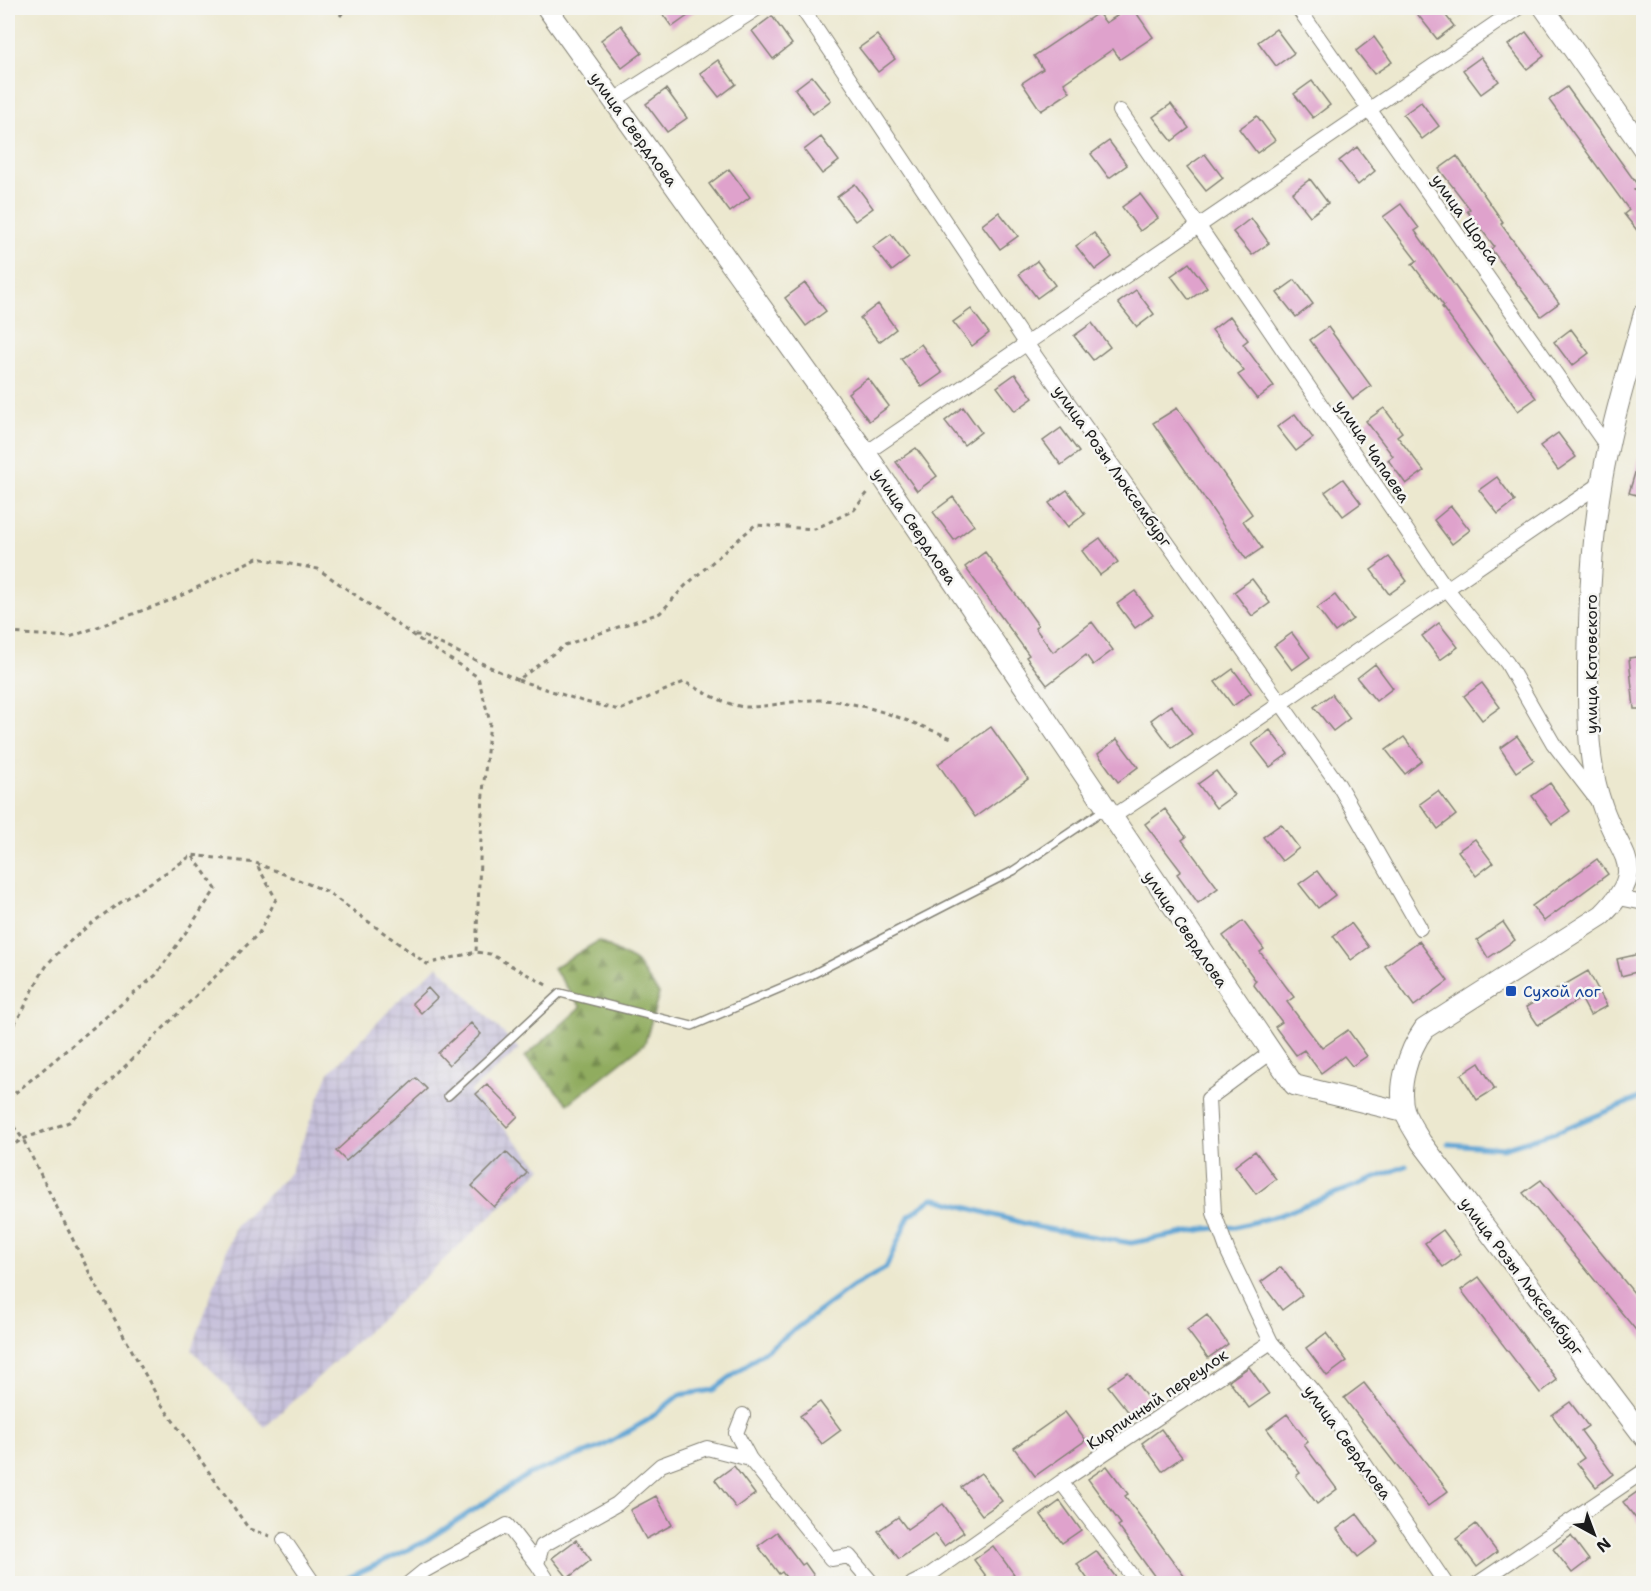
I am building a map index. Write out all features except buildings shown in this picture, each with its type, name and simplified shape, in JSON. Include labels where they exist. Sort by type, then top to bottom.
[{"type":"street","name":"улица Свердлова","points":[[547,8],[866,453],[1108,814],[1294,1085],[1404,1112]]},
{"type":"street","points":[[614,100],[758,8]]},
{"type":"street","name":"улица Розы Люксембург","points":[[802,8],[1026,343],[1338,784],[1420,928]]},
{"type":"street","name":"улица Щорса","points":[[1298,8],[1608,448]]},
{"type":"street","points":[[866,453],[1518,8]]},
{"type":"street","points":[[1544,8],[1644,150]]},
{"type":"street","name":"улица Чапаева","points":[[1120,111],[1446,588],[1507,663],[1553,743],[1602,806]]},
{"type":"street","name":"улица Котовского","points":[[1624,899],[1634,883],[1632,861],[1602,806],[1588,729],[1589,607],[1602,483],[1608,448],[1644,313]]},
{"type":"street","points":[[1108,814],[1283,705],[1446,588],[1602,483]]},
{"type":"street","points":[[1404,1112],[1403,1074],[1412,1046],[1424,1029],[1624,899],[1644,903]]},
{"type":"street","name":"улица Свердлова","points":[[1270,1053],[1208,1099],[1214,1213],[1228,1252],[1271,1342],[1327,1408],[1446,1584]]},
{"type":"street","name":"улица Розы Люксембург","points":[[1404,1112],[1421,1142],[1644,1437]]},
{"type":"street","name":"Кирпичный переулок","points":[[912,1584],[928,1576],[1061,1482],[1271,1342]]},
{"type":"street","points":[[742,1414],[736,1433],[750,1459],[831,1559],[849,1556],[873,1584]]},
{"type":"street","points":[[537,1564],[542,1546],[617,1504],[661,1465],[707,1448],[750,1459]]},
{"type":"street","points":[[1477,1584],[1644,1471]]},
{"type":"street","points":[[1061,1482],[1138,1584]]},
{"type":"street","points":[[408,1584],[424,1571],[507,1525],[550,1584]]},
{"type":"street","points":[[284,1540],[314,1584]]},
{"type":"lane","points":[[447,1096],[560,993],[692,1026],[811,975],[1013,871],[1108,814]]},
{"type":"path","points":[[340,16],[346,8]]},
{"type":"path","points":[[518,680],[565,645],[660,613],[685,586],[755,525],[816,529],[854,510],[869,491],[868,481]]},
{"type":"path","points":[[8,633],[70,637],[174,599],[257,558],[318,569],[412,635],[478,677],[490,722],[483,792],[476,952]]},
{"type":"path","points":[[412,635],[421,635],[518,680],[585,702],[620,710],[684,682],[746,708],[782,702],[822,700],[898,717],[954,740]]},
{"type":"path","points":[[8,1031],[18,1020],[52,958],[93,923],[192,855],[256,863],[326,891],[428,964],[476,952],[490,954],[560,993]]},
{"type":"path","points":[[8,1099],[156,975],[216,889],[192,855]]},
{"type":"path","points":[[8,1148],[23,1139],[69,1122],[259,933],[276,899],[256,863]]},
{"type":"path","points":[[8,1119],[23,1139],[91,1276],[162,1405],[249,1529],[284,1540]]},
{"type":"shaded area","points":[[438,966],[519,1049],[470,1092],[542,1168],[265,1427],[192,1350],[235,1226],[290,1173],[328,1074],[401,998]]},
{"type":"green space","points":[[598,941],[636,962],[659,994],[645,1043],[568,1104],[525,1057],[581,1007],[553,968]]},
{"type":"waterway","points":[[1448,1144],[1503,1148],[1556,1132],[1644,1096]]},
{"type":"waterway","points":[[337,1583],[424,1542],[529,1474],[601,1447],[648,1420],[679,1395],[713,1390],[853,1286],[886,1268],[909,1216],[933,1198],[1037,1227],[1131,1243],[1205,1229],[1235,1227],[1280,1215],[1406,1166]]},
{"type":"place","name":"Сухой лог","points":[[1511,991]]}]
